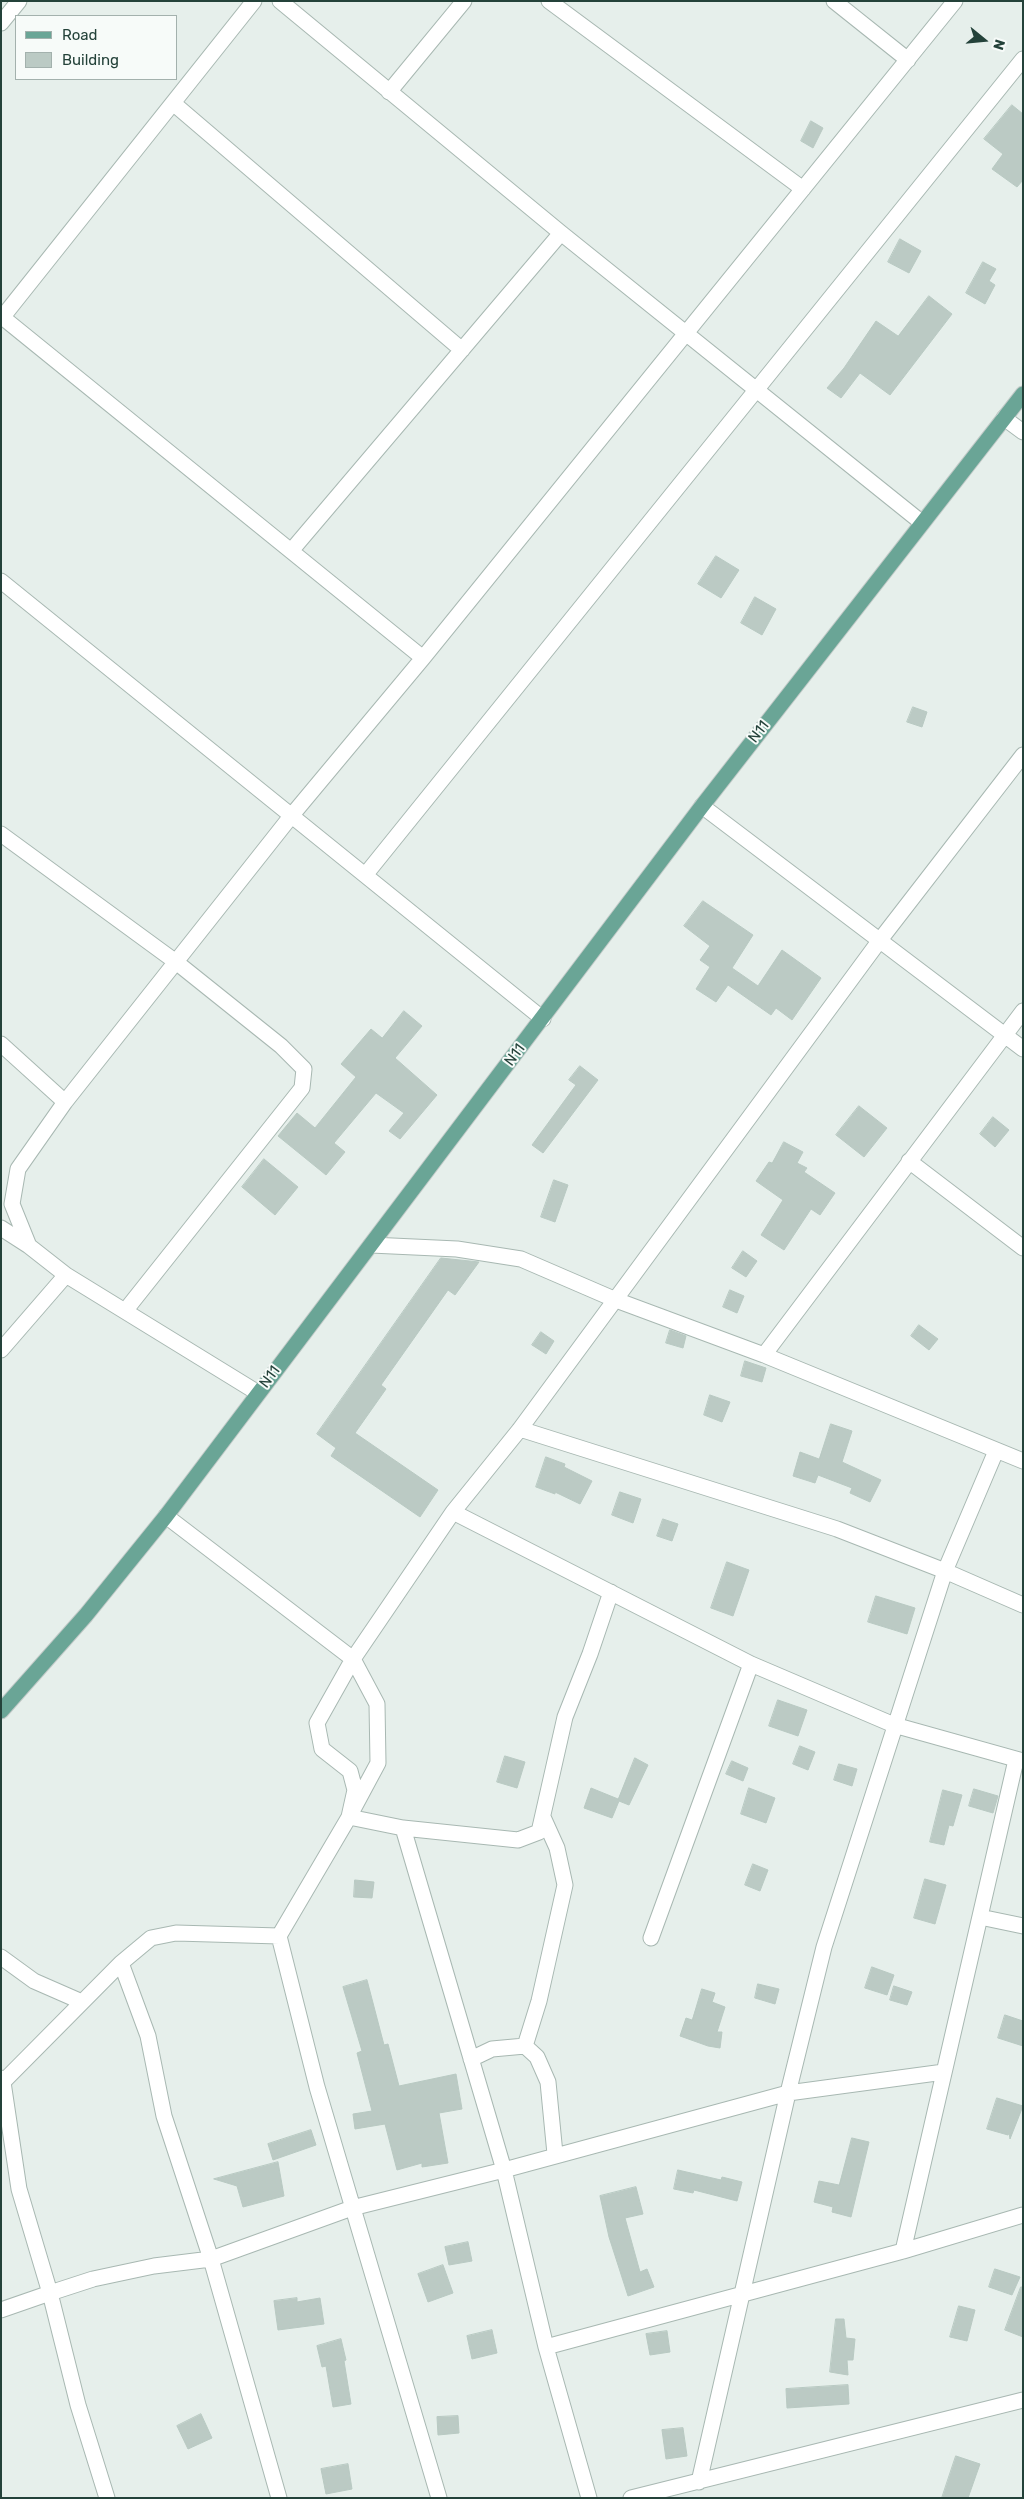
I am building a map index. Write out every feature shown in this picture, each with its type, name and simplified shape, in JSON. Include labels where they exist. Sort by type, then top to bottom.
[{"type":"main road","name":"N11","points":[[1,1711],[86,1615],[166,1516],[702,806],[921,522],[1023,394]]},
{"type":"street","points":[[1,23],[19,1]]},
{"type":"street","points":[[254,1],[2,318],[423,658]]},
{"type":"street","points":[[280,1],[561,234],[921,522]]},
{"type":"street","points":[[389,92],[464,1]]},
{"type":"street","points":[[549,1],[803,189]]},
{"type":"street","points":[[834,1],[908,60]]},
{"type":"street","points":[[28,1246],[12,1204],[18,1170],[65,1102],[292,816],[423,658],[955,1]]},
{"type":"street","points":[[366,874],[1023,59]]},
{"type":"street","points":[[173,103],[462,350]]},
{"type":"street","points":[[292,552],[561,234]]},
{"type":"street","points":[[1004,418],[1023,432]]},
{"type":"street","points":[[1,581],[366,874],[543,1019]]},
{"type":"street","points":[[349,1817],[355,1790],[350,1771],[322,1749],[318,1723],[353,1659],[453,1512],[520,1429],[880,940],[1023,755]]},
{"type":"street","points":[[702,806],[1023,1049]]},
{"type":"street","points":[[1,834],[176,962],[281,1046],[304,1069],[302,1088],[125,1311]]},
{"type":"street","points":[[764,1355],[1023,1011]]},
{"type":"street","points":[[1,1044],[65,1102]]},
{"type":"street","points":[[910,1161],[1023,1248]]},
{"type":"street","points":[[1,1228],[66,1275],[258,1393]]},
{"type":"street","points":[[371,1245],[457,1249],[521,1258],[616,1300],[764,1355],[1023,1461]]},
{"type":"street","points":[[1,1350],[66,1275]]},
{"type":"street","points":[[520,1429],[837,1528],[945,1571],[1023,1605]]},
{"type":"street","points":[[699,2482],[788,2093],[824,1947],[945,1571],[996,1451]]},
{"type":"street","points":[[453,1512],[751,1664],[894,1725],[1019,1760],[980,1917],[903,2251]]},
{"type":"street","points":[[166,1516],[353,1659],[377,1704],[378,1763],[349,1817],[279,1936],[317,2088],[439,2498]]},
{"type":"street","points":[[349,1817],[403,1828],[518,1840],[539,1832],[565,1717],[611,1592]]},
{"type":"street","points":[[651,1938],[751,1664]]},
{"type":"street","points":[[524,2046],[539,2001],[565,1885],[557,1848],[543,1817]]},
{"type":"street","points":[[403,1828],[504,2170],[546,2347],[589,2498]]},
{"type":"street","points":[[980,1917],[1023,1926]]},
{"type":"street","points":[[107,2498],[78,2405],[50,2293],[19,2190],[2,2080],[121,1963],[151,1938],[176,1933],[279,1936]]},
{"type":"street","points":[[1,1957],[34,1981],[82,2002]]},
{"type":"street","points":[[121,1963],[148,2036],[164,2116],[211,2259],[279,2498]]},
{"type":"street","points":[[471,2059],[492,2048],[524,2046],[537,2056],[548,2082],[555,2154]]},
{"type":"street","points":[[1,2310],[93,2279],[154,2266],[211,2259],[352,2208],[504,2170],[555,2154],[788,2093],[944,2072]]},
{"type":"street","points":[[546,2347],[903,2251],[1023,2215]]},
{"type":"street","points":[[631,2498],[1023,2400]]},
{"type":"building","points":[[1012,105],[1023,114],[1023,180],[1017,187],[992,169],[1003,154],[984,139]]},
{"type":"building","points":[[811,121],[823,128],[813,148],[801,141]]},
{"type":"building","points":[[900,239],[921,251],[909,273],[888,262]]},
{"type":"building","points":[[983,262],[996,269],[989,281],[995,285],[985,304],[966,293]]},
{"type":"building","points":[[929,296],[952,314],[890,395],[860,373],[841,398],[827,388],[844,368],[876,321],[898,336]]},
{"type":"building","points":[[716,556],[739,570],[721,598],[698,584]]},
{"type":"building","points":[[755,597],[776,609],[762,635],[741,623]]},
{"type":"building","points":[[913,707],[927,712],[922,727],[907,722]]},
{"type":"building","points":[[703,901],[753,935],[732,968],[758,986],[782,950],[821,978],[792,1020],[776,1008],[771,1015],[728,985],[716,1002],[696,989],[710,967],[700,960],[710,946],[684,926]]},
{"type":"building","points":[[404,1011],[422,1026],[395,1058],[437,1095],[400,1139],[389,1131],[404,1113],[376,1093],[334,1143],[345,1152],[326,1175],[278,1136],[297,1113],[315,1128],[356,1077],[341,1064],[371,1029],[382,1038]]},
{"type":"building","points":[[580,1066],[598,1080],[543,1153],[532,1145],[576,1085],[569,1080]]},
{"type":"building","points":[[859,1106],[887,1128],[864,1157],[836,1135]]},
{"type":"building","points":[[993,1117],[1009,1130],[995,1147],[980,1134]]},
{"type":"building","points":[[784,1142],[803,1152],[797,1163],[807,1168],[804,1172],[835,1193],[820,1215],[811,1209],[784,1250],[761,1235],[783,1200],[756,1181],[769,1162],[772,1163]]},
{"type":"building","points":[[264,1159],[298,1187],[275,1215],[242,1187]]},
{"type":"building","points":[[554,1180],[568,1185],[555,1222],[541,1217]]},
{"type":"building","points":[[743,1251],[757,1261],[746,1277],[732,1268]]},
{"type":"building","points":[[441,1258],[479,1262],[455,1295],[448,1290],[381,1385],[386,1389],[355,1433],[438,1490],[420,1517],[331,1456],[336,1448],[317,1434]]},
{"type":"building","points":[[730,1290],[744,1296],[737,1313],[723,1307]]},
{"type":"building","points":[[919,1325],[938,1339],[929,1350],[911,1336]]},
{"type":"building","points":[[670,1330],[686,1336],[683,1348],[666,1343]]},
{"type":"building","points":[[541,1332],[554,1341],[546,1354],[532,1345]]},
{"type":"building","points":[[745,1361],[766,1368],[762,1382],[741,1376]]},
{"type":"building","points":[[710,1395],[730,1402],[722,1422],[704,1415]]},
{"type":"building","points":[[831,1424],[852,1431],[842,1462],[881,1480],[870,1502],[850,1493],[852,1488],[818,1475],[815,1483],[793,1476],[800,1452],[819,1459]]},
{"type":"building","points":[[546,1457],[565,1464],[564,1467],[592,1481],[580,1504],[555,1492],[555,1494],[536,1487]]},
{"type":"building","points":[[620,1492],[641,1499],[633,1523],[612,1515]]},
{"type":"building","points":[[663,1519],[678,1524],[672,1541],[657,1536]]},
{"type":"building","points":[[727,1562],[749,1570],[733,1616],[711,1608]]},
{"type":"building","points":[[876,1596],[915,1608],[907,1634],[868,1622]]},
{"type":"building","points":[[778,1700],[807,1710],[798,1736],[769,1726]]},
{"type":"building","points":[[800,1746],[815,1752],[808,1770],[793,1764]]},
{"type":"building","points":[[505,1756],[525,1762],[517,1788],[497,1782]]},
{"type":"building","points":[[635,1758],[648,1765],[629,1805],[619,1801],[612,1818],[584,1808],[591,1788],[618,1799]]},
{"type":"building","points":[[732,1761],[748,1768],[743,1781],[726,1774]]},
{"type":"building","points":[[839,1764],[857,1769],[852,1786],[834,1780]]},
{"type":"building","points":[[749,1788],[775,1798],[766,1823],[741,1814]]},
{"type":"building","points":[[974,1789],[998,1796],[993,1813],[969,1806]]},
{"type":"building","points":[[943,1790],[962,1795],[953,1826],[949,1825],[944,1845],[930,1842]]},
{"type":"building","points":[[753,1864],[768,1870],[760,1891],[745,1885]]},
{"type":"building","points":[[925,1879],[946,1885],[935,1924],[914,1918]]},
{"type":"building","points":[[355,1880],[374,1882],[372,1898],[354,1897]]},
{"type":"building","points":[[872,1967],[894,1975],[887,1995],[865,1988]]},
{"type":"building","points":[[367,1980],[384,2045],[388,2044],[399,2086],[456,2074],[462,2109],[439,2113],[448,2163],[422,2167],[422,2163],[397,2170],[385,2124],[355,2129],[353,2114],[372,2111],[357,2053],[362,2051],[343,1987]]},
{"type":"building","points":[[758,1984],[779,1989],[775,2004],[755,1998]]},
{"type":"building","points":[[894,1986],[912,1992],[907,2005],[890,2000]]},
{"type":"building","points":[[702,1989],[715,1993],[712,2002],[725,2007],[717,2032],[722,2032],[720,2048],[708,2046],[680,2036],[686,2018],[692,2020]]},
{"type":"building","points":[[1005,2015],[1023,2021],[1023,2046],[998,2038]]},
{"type":"building","points":[[997,2098],[1023,2106],[1010,2139],[1009,2133],[1008,2135],[987,2129]]},
{"type":"building","points":[[311,2130],[316,2145],[273,2160],[268,2144]]},
{"type":"building","points":[[852,2138],[869,2142],[851,2217],[832,2212],[833,2207],[814,2202],[819,2181],[839,2185]]},
{"type":"building","points":[[278,2162],[284,2196],[243,2207],[237,2186],[214,2179]]},
{"type":"building","points":[[678,2170],[721,2180],[722,2177],[742,2182],[737,2201],[694,2190],[693,2193],[674,2189]]},
{"type":"building","points":[[636,2187],[643,2214],[625,2218],[640,2272],[647,2269],[654,2287],[628,2296],[609,2237],[600,2196]]},
{"type":"building","points":[[468,2242],[472,2261],[449,2265],[445,2247]]},
{"type":"building","points":[[443,2265],[453,2293],[428,2302],[418,2274]]},
{"type":"building","points":[[995,2269],[1020,2277],[1012,2295],[989,2287]]},
{"type":"building","points":[[1021,2287],[1023,2287],[1023,2337],[1005,2330]]},
{"type":"building","points":[[297,2298],[297,2302],[320,2298],[324,2324],[278,2330],[274,2301]]},
{"type":"building","points":[[959,2306],[975,2310],[967,2341],[950,2337]]},
{"type":"building","points":[[836,2319],[844,2319],[846,2338],[855,2339],[853,2360],[847,2360],[848,2375],[830,2372]]},
{"type":"building","points":[[492,2330],[497,2353],[472,2359],[467,2336]]},
{"type":"building","points":[[667,2331],[670,2352],[650,2355],[646,2334]]},
{"type":"building","points":[[341,2339],[346,2360],[344,2361],[351,2404],[333,2407],[326,2366],[322,2367],[317,2346]]},
{"type":"building","points":[[848,2385],[849,2404],[787,2408],[786,2389]]},
{"type":"building","points":[[201,2414],[212,2438],[188,2449],[177,2426]]},
{"type":"building","points":[[458,2416],[459,2433],[438,2435],[437,2417]]},
{"type":"building","points":[[683,2428],[687,2456],[666,2459],[662,2430]]},
{"type":"building","points":[[956,2456],[980,2464],[968,2498],[942,2498]]},
{"type":"building","points":[[348,2464],[352,2489],[326,2494],[321,2469]]}]
